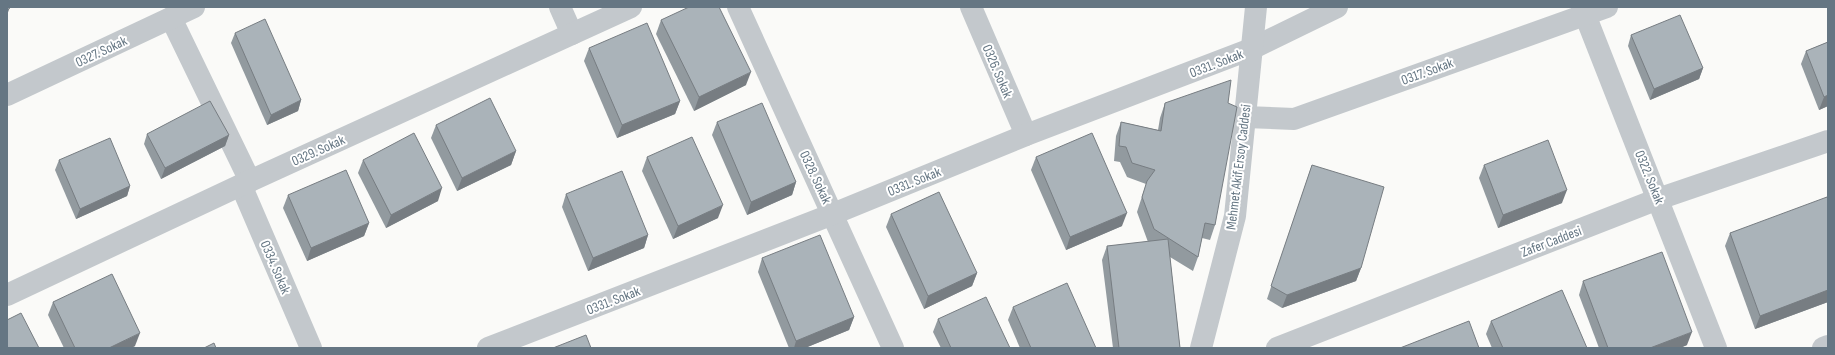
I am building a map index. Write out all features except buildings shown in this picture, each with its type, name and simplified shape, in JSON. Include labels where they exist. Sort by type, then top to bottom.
[{"type":"street","name":"0327. Sokak","points":[[7,95],[194,7]]},
{"type":"street","points":[[560,7],[572,34]]},
{"type":"street","name":"0329. Sokak","points":[[7,295],[245,183],[631,7]]},
{"type":"street","name":"0328. Sokak","points":[[738,7],[893,348]]},
{"type":"street","name":"0326. Sokak","points":[[971,7],[1026,135]]},
{"type":"street","name":"Mehmet Akif Ersoy Caddesi","points":[[1201,348],[1235,216],[1250,49],[1256,7]]},
{"type":"street","name":"0331. Sokak","points":[[488,348],[833,214],[1026,135],[1250,49],[1337,7]]},
{"type":"street","name":"0317. Sokak","points":[[1245,117],[1294,119],[1584,11],[1607,7]]},
{"type":"street","name":"0322. Sokak","points":[[1584,11],[1716,348]]},
{"type":"street","name":"0334. Sokak","points":[[171,18],[245,183],[311,348]]},
{"type":"street","name":"Zafer Caddesi","points":[[1277,348],[1658,199],[1828,141]]},
{"type":"street","points":[[1823,348],[1828,346]]}]
